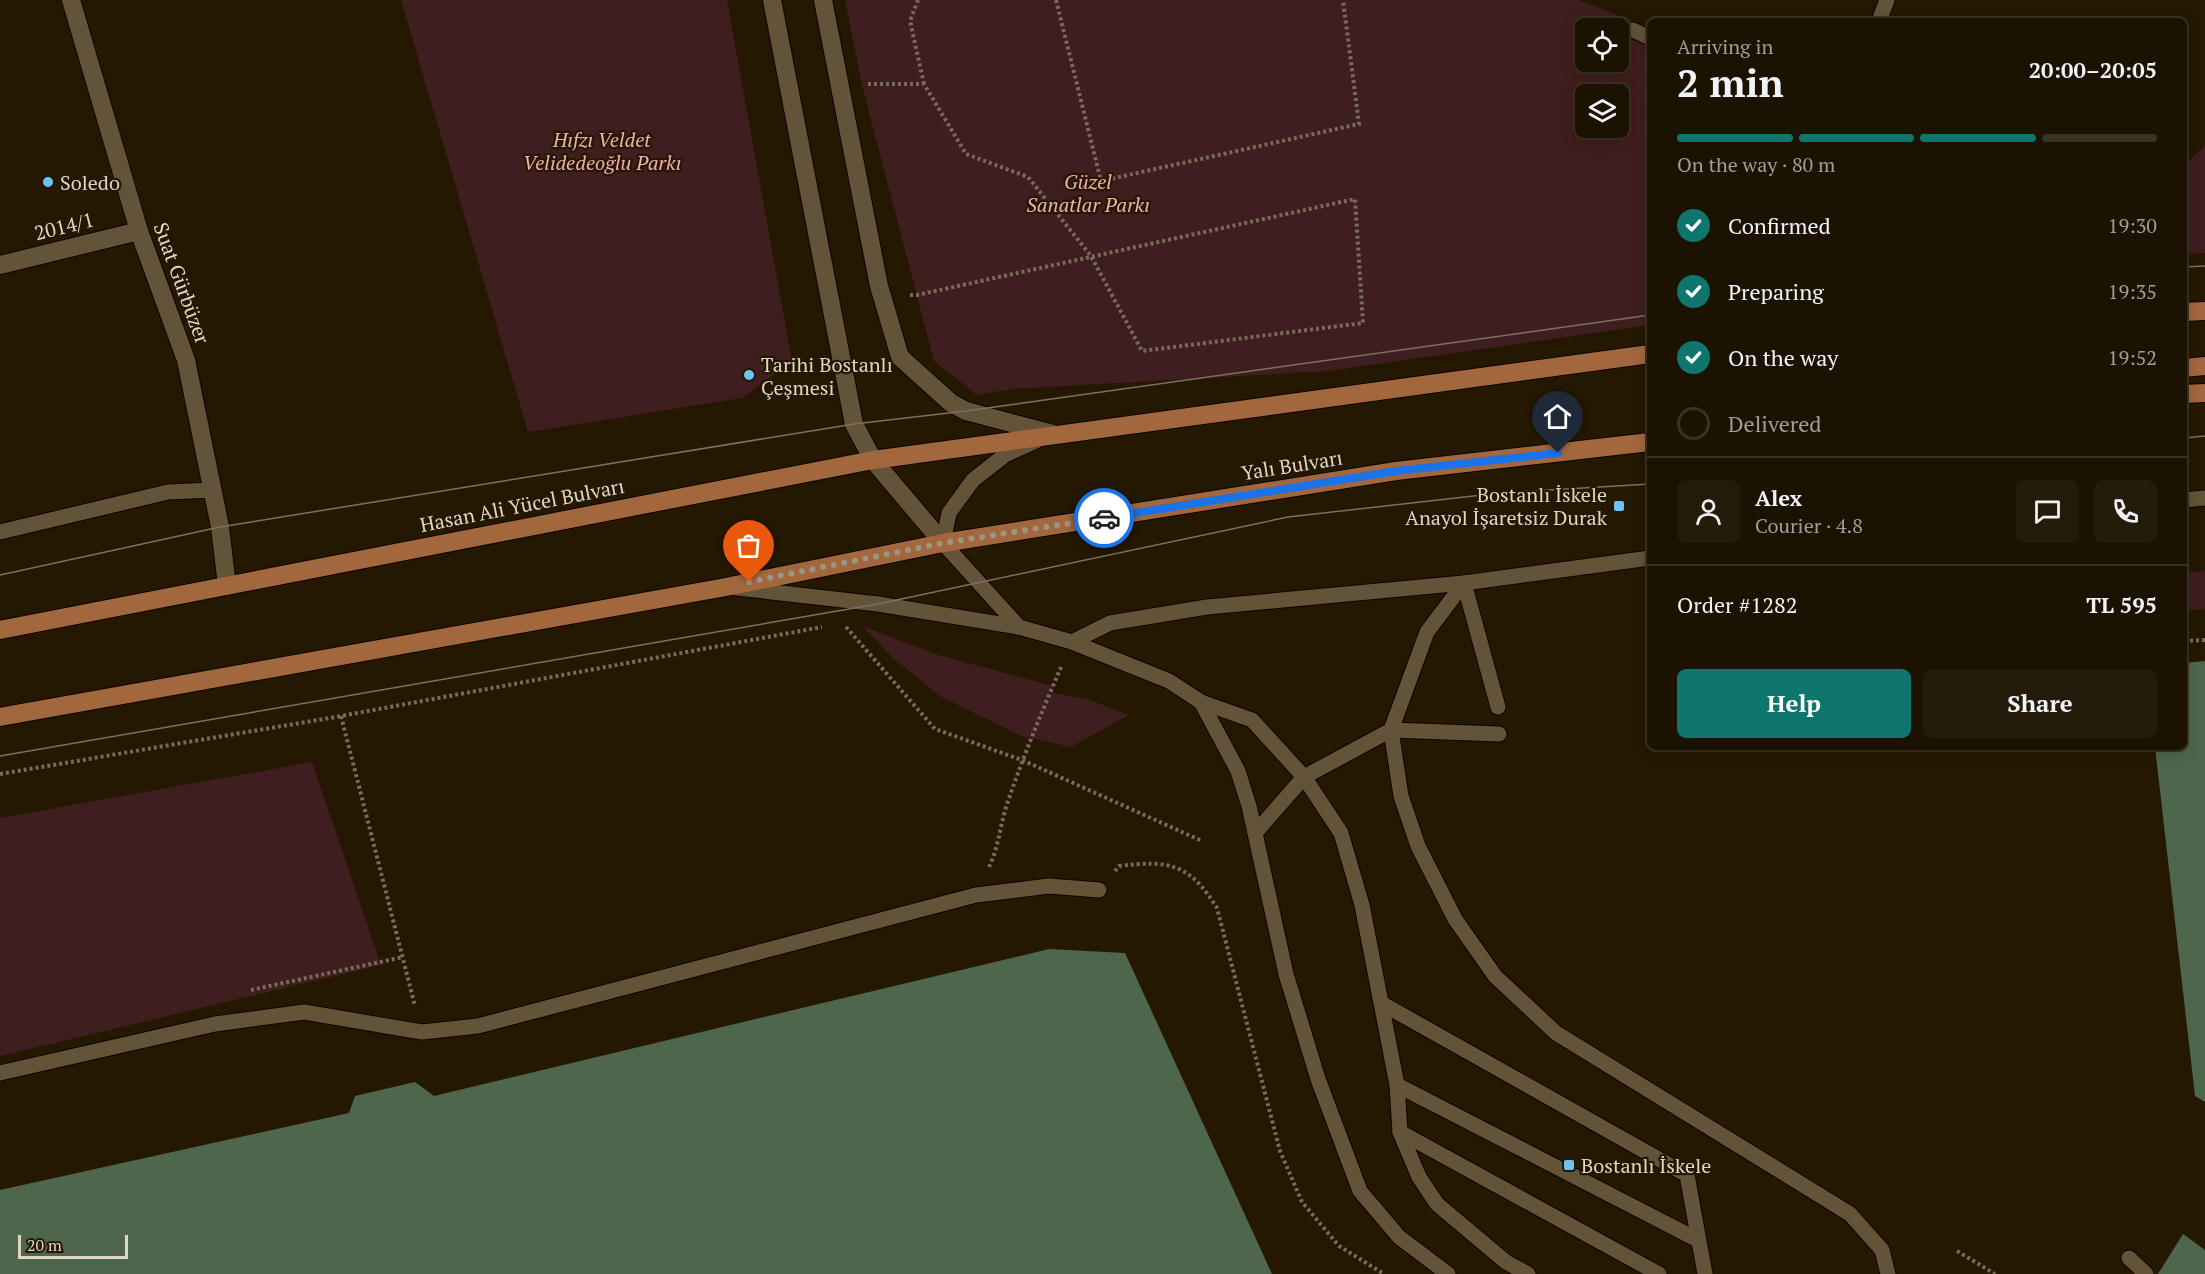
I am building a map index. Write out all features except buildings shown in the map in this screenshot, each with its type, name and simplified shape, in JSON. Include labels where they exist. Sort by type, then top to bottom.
[{"type":"main road","points":[[2187,312],[2205,311]]},
{"type":"main road","points":[[1053,434],[1647,354]]},
{"type":"main road","points":[[2187,368],[2205,366]]},
{"type":"main road","points":[[2187,394],[2205,393]]},
{"type":"main road","name":"Hasan Ali Yücel Bulvarı","points":[[0,630],[873,460],[1053,434]]},
{"type":"main road","name":"Yalı Bulvarı","points":[[943,543],[1396,471],[1647,442]]},
{"type":"main road","points":[[0,717],[726,586],[943,543]]},
{"type":"street","name":"Suat Gürbüzer","points":[[71,0],[139,231],[186,360],[213,490],[227,586]]},
{"type":"street","points":[[772,0],[854,424],[873,460],[943,543]]},
{"type":"street","points":[[824,0],[882,298],[900,357],[951,403],[966,411],[1053,434]]},
{"type":"street","name":"2014/1","points":[[0,265],[139,231]]},
{"type":"lane","points":[[1880,18],[1887,0]]},
{"type":"lane","points":[[1633,30],[1647,37]]},
{"type":"lane","points":[[1019,627],[943,543],[949,513],[974,480],[1005,455],[1053,434]]},
{"type":"lane","points":[[0,532],[168,492],[213,490]]},
{"type":"lane","points":[[2187,500],[2205,498]]},
{"type":"lane","points":[[1072,642],[1110,623],[1207,607],[1464,583],[1647,558]]},
{"type":"lane","points":[[1464,583],[1498,707]]},
{"type":"lane","points":[[1464,583],[1426,632],[1391,730],[1401,796],[1418,846],[1455,919],[1495,976],[1556,1033],[1850,1214],[1882,1250],[1888,1274]]},
{"type":"lane","points":[[726,586],[878,604],[1019,627],[1072,642],[1169,681],[1201,702],[1252,720],[1304,777],[1341,833],[1362,904],[1397,1085],[1400,1132],[1419,1178],[1437,1204],[1506,1262],[1528,1274]]},
{"type":"lane","points":[[1201,702],[1238,771],[1255,833],[1286,974],[1318,1078],[1360,1191],[1399,1237],[1448,1274]]},
{"type":"lane","points":[[1255,833],[1304,777],[1391,730],[1498,734]]},
{"type":"lane","points":[[0,1073],[215,1024],[304,1012],[422,1032],[478,1026],[976,895],[1049,886],[1099,890]]},
{"type":"lane","points":[[1381,1003],[1687,1175],[1705,1274]]},
{"type":"lane","points":[[1397,1085],[1698,1240]]},
{"type":"lane","points":[[1400,1132],[1659,1274]]},
{"type":"lane","points":[[2129,1258],[2146,1274]]},
{"type":"path","points":[[882,298],[917,295],[1091,256],[1355,199],[1363,323],[1142,351],[1091,256],[1028,177],[966,154],[924,84],[910,21],[918,0]]},
{"type":"path","points":[[1056,0],[1101,181],[1359,124],[1343,0]]},
{"type":"path","points":[[840,84],[924,84]]},
{"type":"path","points":[[842,623],[934,729],[1022,760],[1202,841]]},
{"type":"path","points":[[0,774],[341,716],[831,625]]},
{"type":"path","points":[[2187,642],[2205,640]]},
{"type":"path","points":[[976,895],[997,851],[1003,815],[1022,760],[1053,686]]},
{"type":"path","points":[[341,716],[422,1032]]},
{"type":"path","points":[[1099,890],[1119,866],[1154,862],[1182,870],[1204,887],[1217,908],[1280,1151],[1302,1202],[1339,1246],[1384,1274]]},
{"type":"path","points":[[1957,1251],[1995,1274]]},
{"type":"green space","name":"Hıfzı Veldet Velidedeoğlu Parkı","points":[[401,0],[727,0],[792,362],[742,398],[528,432]]},
{"type":"green space","name":"Güzel Sanatlar Parkı","points":[[845,0],[1579,0],[1625,18],[1575,18],[1575,72],[1629,72],[1629,20],[1647,27],[1647,325],[1328,371],[1011,389],[977,395],[934,361],[863,89]]},
{"type":"green space","points":[[2205,146],[2205,253],[2187,254],[2187,162]]},
{"type":"green space","points":[[2205,571],[2205,609],[2187,611],[2187,576],[2190,572]]},
{"type":"green space","points":[[862,626],[938,655],[1053,686],[1050,692],[1090,700],[1129,715],[1071,747],[1021,736],[940,696],[893,658]]},
{"type":"green space","points":[[312,762],[381,965],[0,1056],[0,818]]},
{"type":"shaded area","points":[[2205,661],[2205,1102],[2195,1096],[2155,750],[2187,750],[2187,663]]},
{"type":"shaded area","points":[[1049,949],[1125,953],[1272,1274],[0,1274],[0,1190],[349,1113],[355,1096],[415,1082],[434,1096]]},
{"type":"shaded area","points":[[2183,1234],[2205,1250],[2205,1274],[2158,1274]]},
{"type":"tram line","points":[[2187,267],[2205,266]]},
{"type":"tram line","points":[[0,575],[220,527],[854,424],[966,411],[1647,315]]},
{"type":"tram line","points":[[2187,438],[2205,436]]},
{"type":"tram line","points":[[0,756],[878,604],[1288,517],[1500,493],[1647,484]]},
{"type":"way so far","points":[[749,582],[943,543],[1104,518]]},
{"type":"place","name":"Soledo","points":[[48,182]]},
{"type":"place","name":"Tarihi Bostanlı Çeşmesi","points":[[749,375]]},
{"type":"place","name":"Bostanlı İskele Anayol İşaretsiz Durak","points":[[1619,506]]},
{"type":"place","name":"Bostanlı İskele","points":[[1569,1165]]},
{"type":"route","points":[[1104,518],[1396,471],[1558,453]]}]
